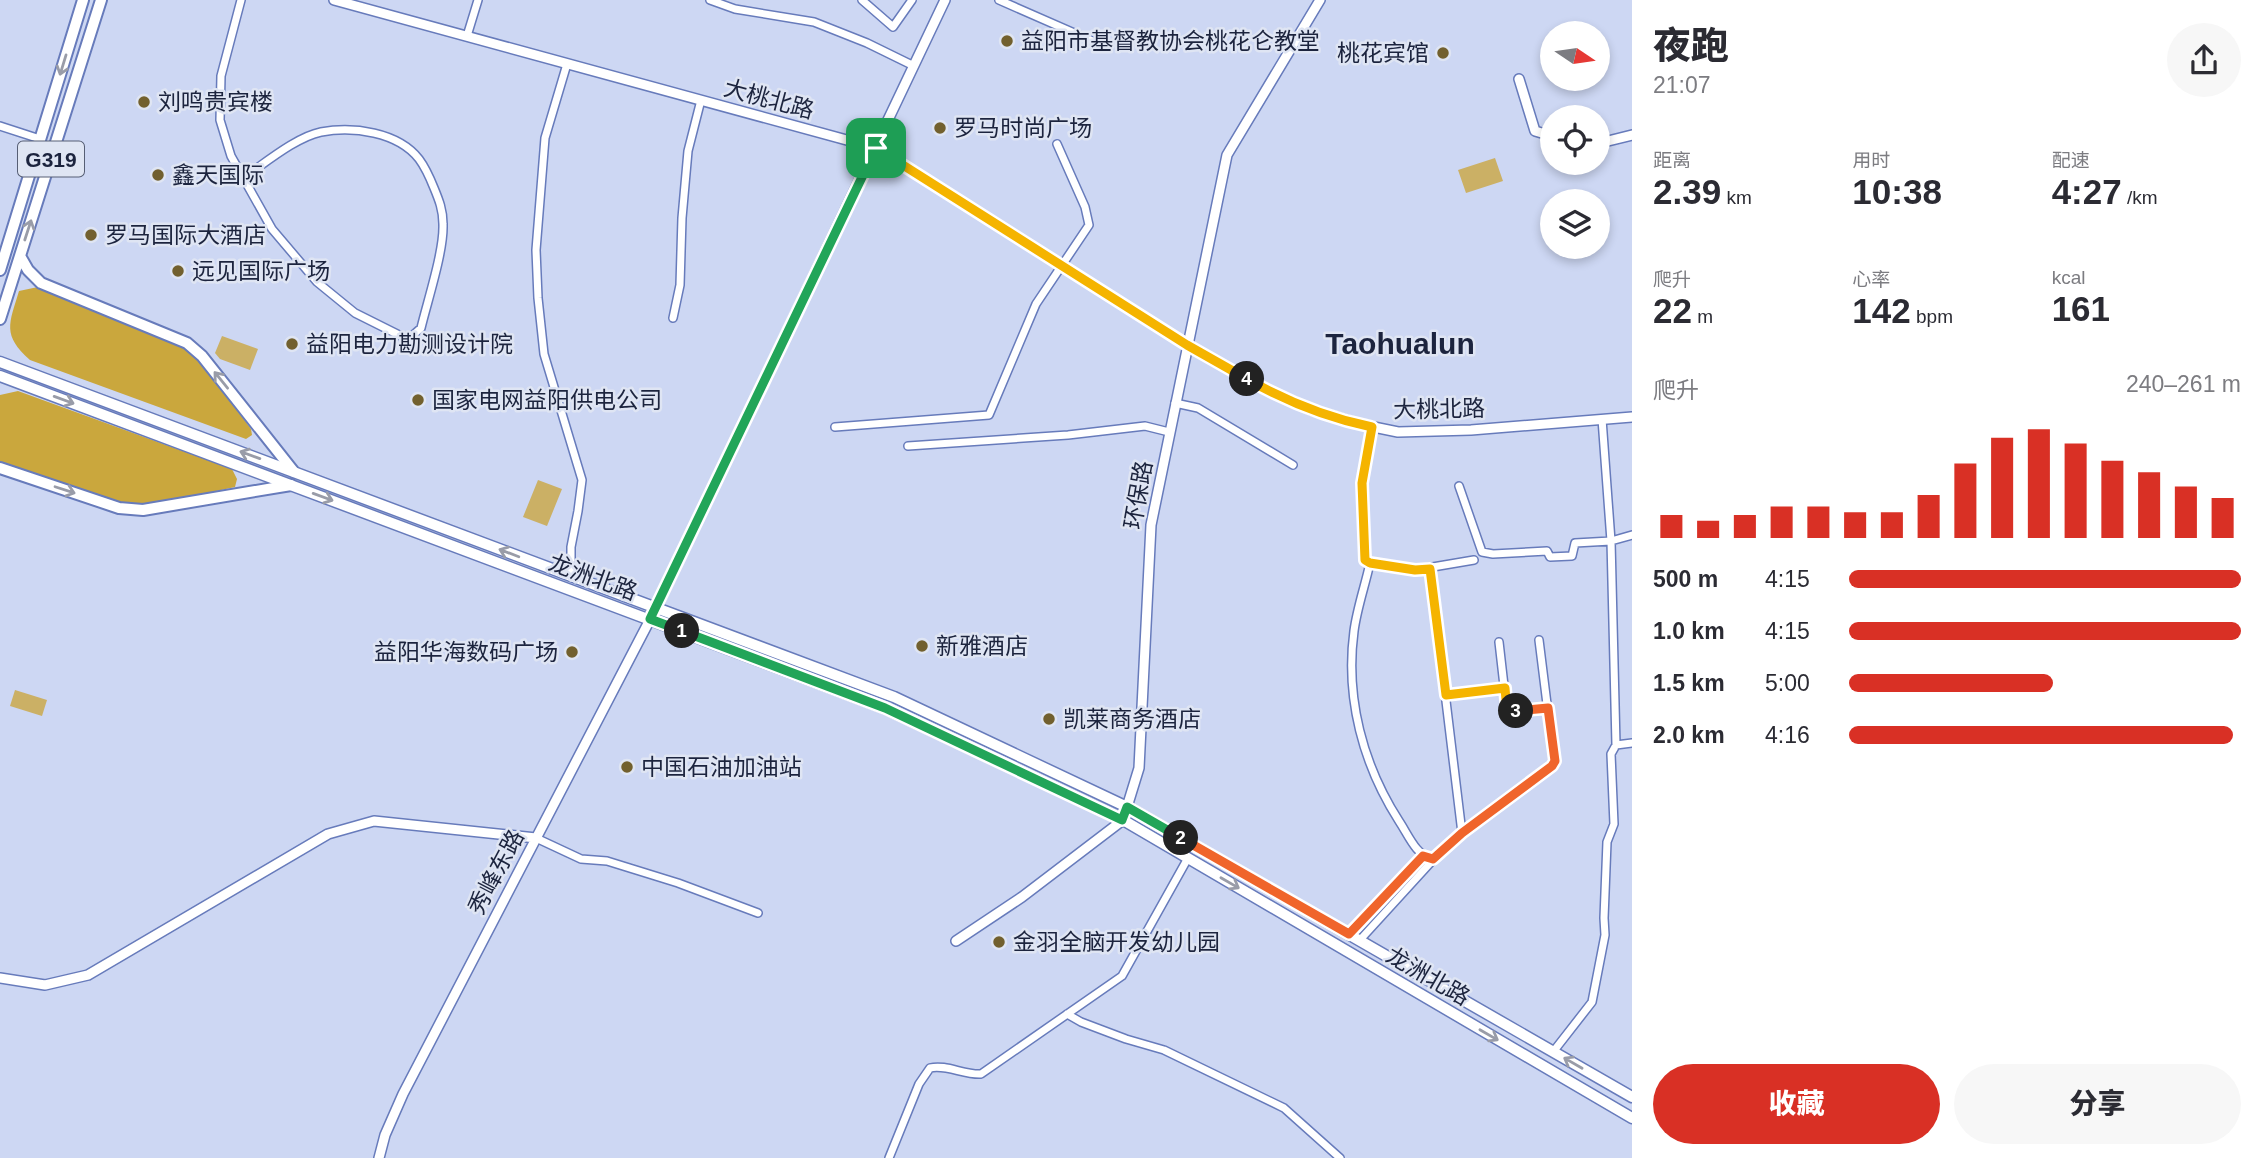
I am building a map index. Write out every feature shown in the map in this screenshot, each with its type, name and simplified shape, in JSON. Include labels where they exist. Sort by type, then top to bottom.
[{"type":"main road","name":"G319","points":[[0,270],[4,246],[83,0]]},
{"type":"main road","name":"G319","points":[[0,319],[102,0]]},
{"type":"main road","points":[[20,256],[28,270],[41,283],[187,343],[202,356],[295,472]]},
{"type":"main road","name":"龙洲北路","points":[[0,362],[894,697],[1127,807],[1632,1097]]},
{"type":"main road","name":"龙洲北路","points":[[0,376],[885,708],[1122,820],[1632,1118]]},
{"type":"main road","points":[[0,468],[119,508],[143,510],[291,485]]},
{"type":"street","points":[[241,0],[221,76],[220,120],[231,156],[243,178],[272,229],[317,282],[355,313],[381,328],[401,336],[412,336],[421,328],[443,225],[441,205],[419,158],[403,145],[380,134],[349,130],[319,132],[281,151],[243,178]]},
{"type":"street","name":"大桃北路","points":[[334,0],[876,148],[1187,345],[1267,390],[1300,405],[1398,432],[1471,430],[1632,417]]},
{"type":"street","points":[[467,36],[478,0]]},
{"type":"street","points":[[710,0],[734,9],[814,22],[867,43],[914,66]]},
{"type":"street","points":[[862,0],[893,27],[912,0]]},
{"type":"street","name":"秀峰东路","points":[[379,1158],[385,1135],[403,1094],[656,608],[945,0]]},
{"type":"street","points":[[999,0],[1104,46]]},
{"type":"street","name":"环保路","points":[[1122,820],[1139,768],[1151,525],[1227,155],[1320,0]]},
{"type":"street","points":[[567,64],[545,138],[536,250],[544,354],[582,480],[571,547],[571,576]]},
{"type":"street","points":[[1519,79],[1535,131],[1540,132]]},
{"type":"street","points":[[673,318],[680,285],[688,151],[701,100]]},
{"type":"street","points":[[0,126],[40,139]]},
{"type":"street","points":[[1610,140],[1632,135]]},
{"type":"street","points":[[835,427],[989,415],[1036,304],[1089,225],[1085,207],[1057,144]]},
{"type":"street","points":[[1175,404],[1198,408],[1293,465]]},
{"type":"street","points":[[1553,1052],[1592,1002],[1605,935],[1607,842],[1614,824],[1611,754],[1616,745],[1611,541],[1602,419]]},
{"type":"street","points":[[908,446],[1068,435],[1145,426],[1169,432]]},
{"type":"street","points":[[1372,427],[1362,483],[1365,560],[1415,570],[1474,560]]},
{"type":"street","points":[[1459,486],[1482,552],[1493,554],[1547,551],[1550,556],[1572,556],[1575,543],[1611,541],[1632,535]]},
{"type":"street","points":[[1370,563],[1354,629],[1351,660],[1354,708],[1362,742],[1389,806],[1423,856],[1433,859]]},
{"type":"street","points":[[1430,569],[1462,833]]},
{"type":"street","points":[[1359,941],[1433,859],[1462,833],[1552,766],[1555,761],[1539,640]]},
{"type":"street","points":[[1499,642],[1507,712],[1548,708]]},
{"type":"street","points":[[1446,695],[1505,688]]},
{"type":"street","points":[[1616,745],[1632,743]]},
{"type":"street","points":[[956,941],[1022,897],[1122,820]]},
{"type":"street","points":[[0,978],[45,985],[88,975],[328,834],[374,821],[536,838],[580,859],[607,861],[666,879],[758,914]]},
{"type":"street","points":[[1349,934],[1423,856]]},
{"type":"street","points":[[889,1158],[919,1084],[930,1068],[936,1066],[971,1075],[981,1074],[1122,976],[1188,858]]},
{"type":"street","points":[[1067,1014],[1126,1039],[1164,1050],[1284,1108],[1340,1158]]},
{"type":"shaded area","points":[[1495,158],[1503,181],[1466,193],[1458,170]]},
{"type":"shaded area","points":[[38,287],[186,347],[202,362],[251,429],[252,435],[246,439],[30,360],[15,343],[10,328],[19,291]]},
{"type":"shaded area","points":[[222,336],[258,349],[250,370],[220,359],[215,353]]},
{"type":"shaded area","points":[[18,391],[232,469],[237,479],[235,487],[142,507],[122,504],[0,463],[0,395]]},
{"type":"shaded area","points":[[538,480],[562,489],[547,526],[523,517]]},
{"type":"shaded area","points":[[15,690],[47,700],[42,716],[10,706]]},
{"type":"place","name":"益阳市基督教协会桃花仑教堂","points":[[1007,41]]},
{"type":"place","name":"桃花宾馆","points":[[1443,53]]},
{"type":"place","name":"刘鸣贵宾楼","points":[[144,102]]},
{"type":"place","name":"罗马时尚广场","points":[[940,128]]},
{"type":"place","name":"鑫天国际","points":[[158,175]]},
{"type":"place","name":"罗马国际大酒店","points":[[91,235]]},
{"type":"place","name":"远见国际广场","points":[[178,271]]},
{"type":"place","name":"益阳电力勘测设计院","points":[[292,344]]},
{"type":"place","name":"国家电网益阳供电公司","points":[[418,400]]},
{"type":"place","name":"新雅酒店","points":[[922,646]]},
{"type":"place","name":"益阳华海数码广场","points":[[572,652]]},
{"type":"place","name":"凯莱商务酒店","points":[[1049,719]]},
{"type":"place","name":"中国石油加油站","points":[[627,767]]},
{"type":"place","name":"金羽全脑开发幼儿园","points":[[999,942]]},
{"type":"district","name":"Taohualun","points":[[1400,343]]},
{"type":"route","points":[[876,148],[1187,345],[1267,390],[1312,410],[1372,427],[1362,483],[1365,560],[1415,570],[1430,569],[1446,695],[1505,688],[1507,712],[1548,708],[1555,761],[1552,766],[1462,833],[1433,859],[1423,856],[1349,934],[1127,807],[1122,820],[885,708],[650,619],[876,148]]}]
